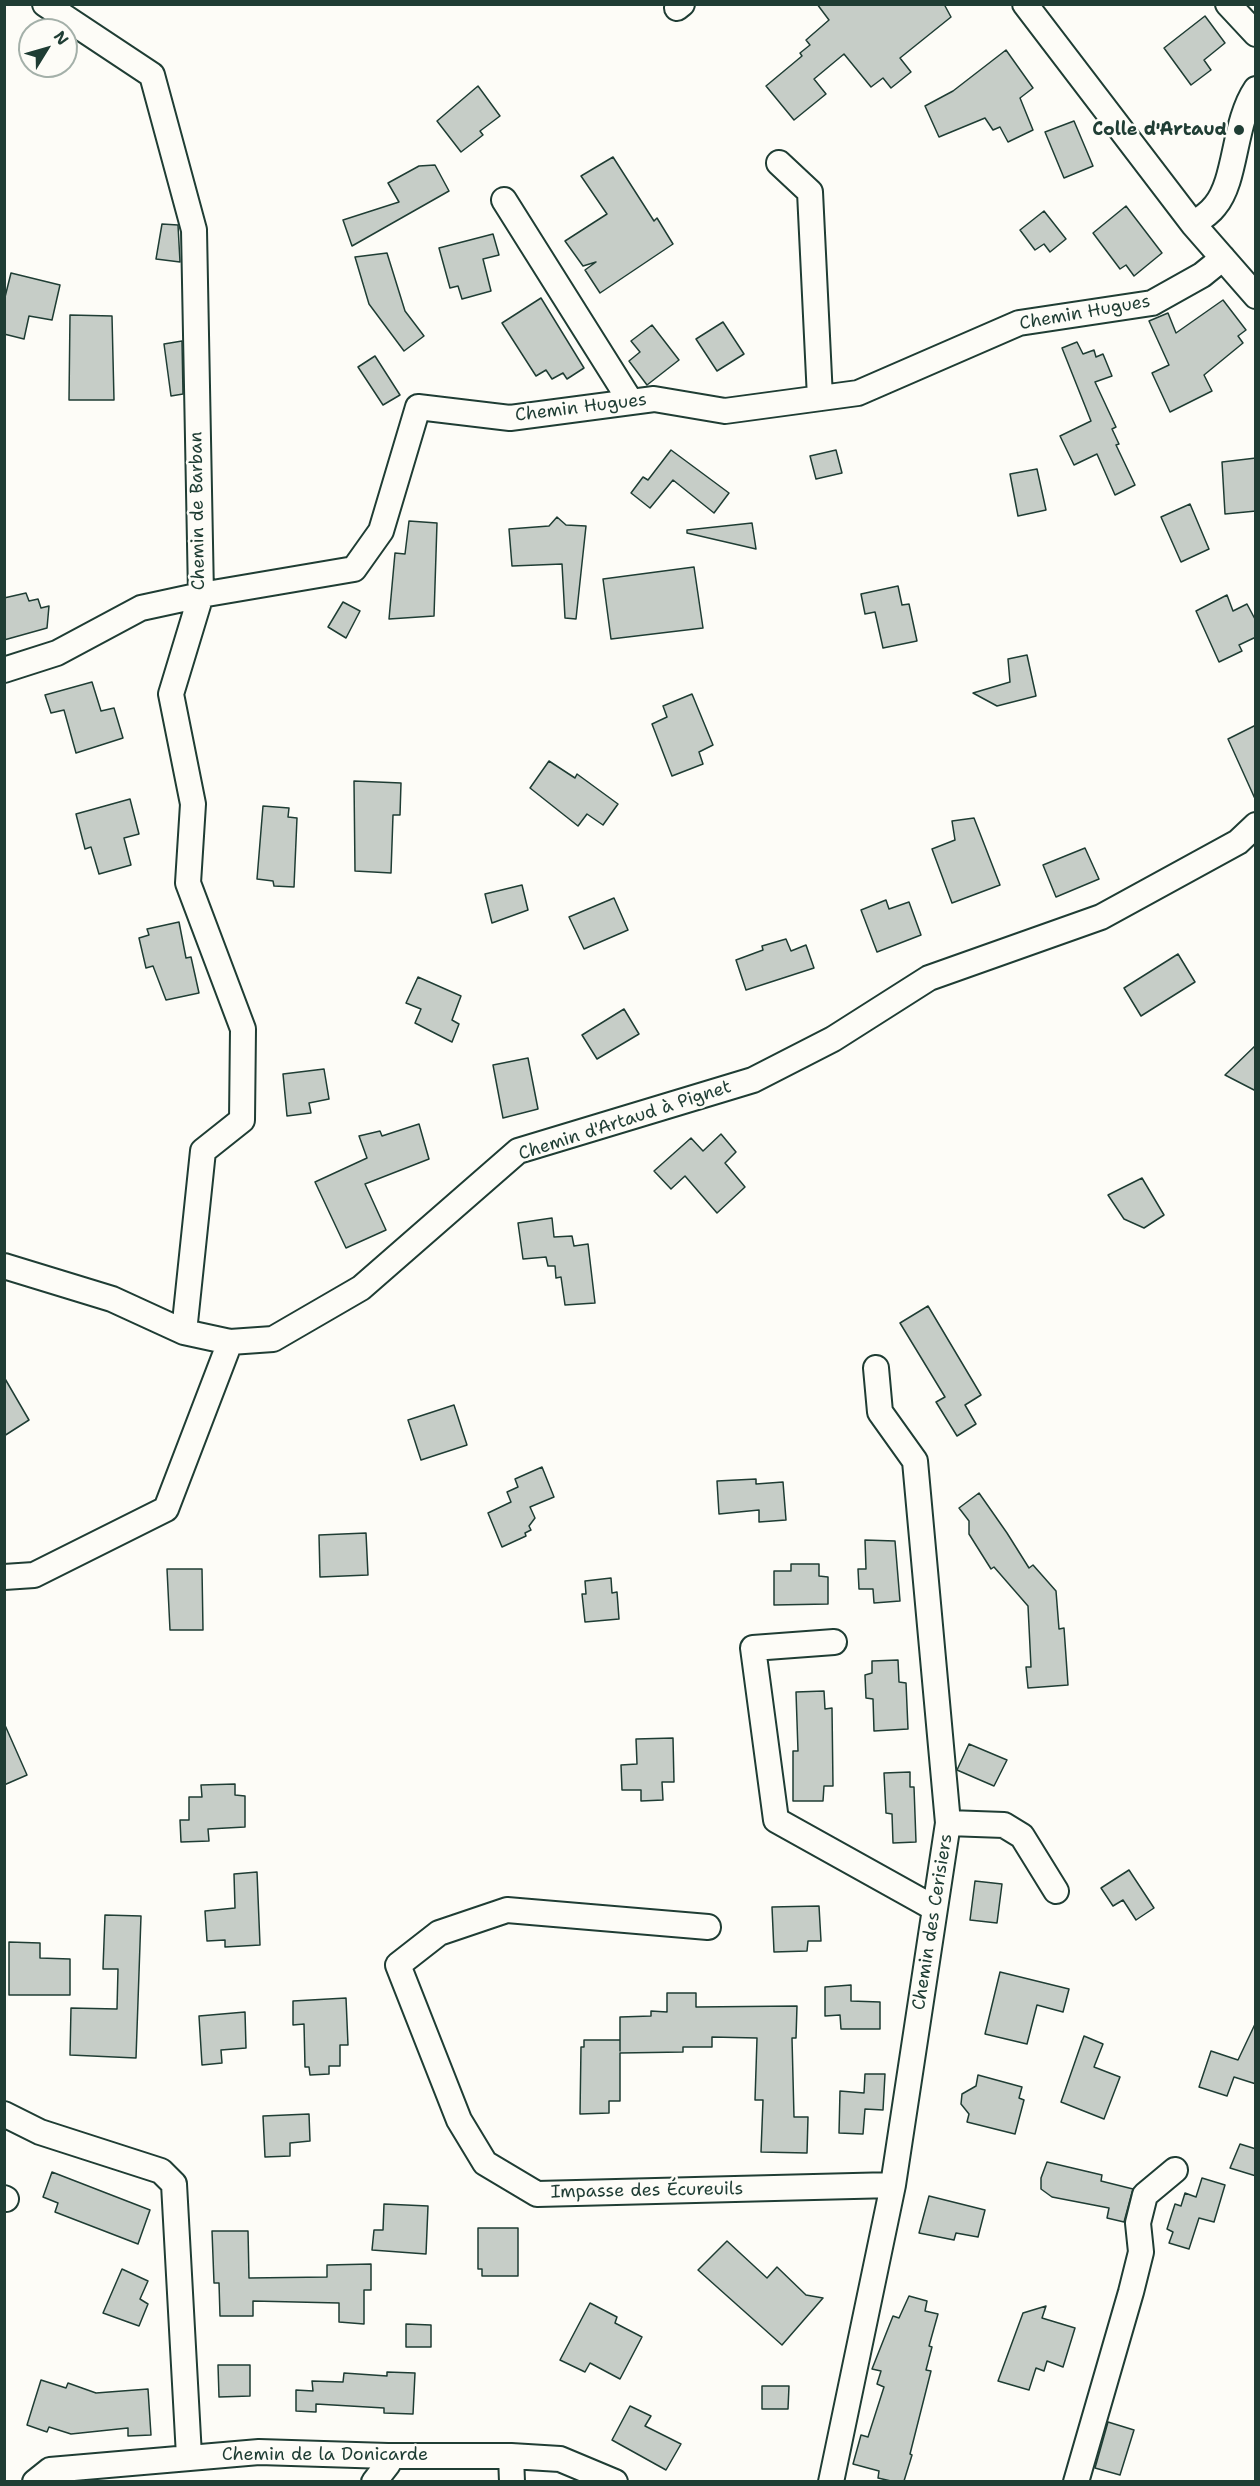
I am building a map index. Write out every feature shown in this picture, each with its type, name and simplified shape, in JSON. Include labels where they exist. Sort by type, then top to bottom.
[{"type":"street","name":"Chemin de Barban","points":[[45,4],[152,75],[194,230],[201,595],[171,694],[193,804],[188,883],[243,1029],[242,1120],[203,1151],[184,1332]]},
{"type":"street","points":[[1025,4],[1193,224],[1256,296]]},
{"type":"street","points":[[1228,4],[1256,34]]},
{"type":"street","points":[[1193,224],[1216,206],[1224,191],[1245,105],[1256,89]]},
{"type":"street","points":[[779,163],[810,192],[820,398]]},
{"type":"street","points":[[504,200],[632,402]]},
{"type":"street","name":"Chemin Hugues","points":[[201,595],[354,569],[381,531],[418,407],[510,418],[654,399],[725,411],[858,393],[1019,323],[1152,303],[1202,275],[1223,258]]},
{"type":"street","points":[[4,670],[57,653],[141,608],[201,595]]},
{"type":"street","name":"Chemin d'Artaud à Pignet","points":[[4,1266],[112,1299],[184,1332],[230,1342],[273,1339],[361,1288],[518,1151],[753,1080],[833,1039],[929,978],[1101,917],[1238,842],[1256,825]]},
{"type":"street","points":[[4,1577],[34,1575],[166,1509],[230,1342]]},
{"type":"street","name":"Chemin des Cerisiers","points":[[831,2481],[893,2185],[948,1822],[915,1461],[880,1412],[876,1368]]},
{"type":"street","points":[[834,1642],[753,1648],[776,1820],[934,1908]]},
{"type":"street","points":[[948,1822],[1004,1825],[1022,1836],[1056,1891]]},
{"type":"street","name":"Impasse des Écureuils","points":[[708,1927],[507,1910],[439,1933],[398,1965],[459,2120],[485,2163],[537,2194],[893,2185]]},
{"type":"street","points":[[4,2114],[40,2132],[161,2171],[174,2184],[189,2456]]},
{"type":"street","points":[[1076,2481],[1141,2252],[1138,2223],[1145,2196],[1175,2170]]},
{"type":"street","name":"Chemin de la Donicarde","points":[[35,2481],[50,2470],[189,2456],[259,2452],[388,2456],[511,2456],[560,2459],[615,2481]]},
{"type":"street","points":[[374,2481],[388,2464],[388,2456]]},
{"type":"street","points":[[511,2456],[512,2481]]},
{"type":"building","points":[[817,4],[944,4],[951,17],[900,58],[911,72],[891,88],[883,78],[871,87],[844,54],[814,79],[826,94],[794,120],[766,86],[802,56],[800,53],[810,45],[806,40],[829,20]]},
{"type":"building","points":[[1205,16],[1225,43],[1204,60],[1211,70],[1191,85],[1164,48]]},
{"type":"building","points":[[1006,50],[1033,88],[1020,98],[1033,130],[1008,142],[1000,127],[993,130],[985,118],[939,137],[925,106],[953,91]]},
{"type":"building","points":[[478,86],[500,116],[480,131],[483,135],[461,152],[437,121]]},
{"type":"building","points":[[1074,121],[1093,166],[1064,178],[1045,132]]},
{"type":"building","points":[[613,157],[654,221],[657,218],[673,244],[600,293],[585,270],[596,262],[583,266],[565,241],[607,214],[581,176]]},
{"type":"building","points":[[435,165],[449,191],[352,246],[343,220],[399,202],[388,183],[419,166]]},
{"type":"building","points":[[1126,206],[1162,253],[1134,276],[1126,265],[1120,269],[1093,233]]},
{"type":"building","points":[[1044,211],[1066,239],[1050,252],[1044,244],[1035,250],[1020,230]]},
{"type":"building","points":[[162,224],[178,225],[180,262],[156,259]]},
{"type":"building","points":[[493,234],[499,255],[483,259],[491,291],[462,299],[458,286],[450,288],[439,248]]},
{"type":"building","points":[[387,253],[405,311],[424,336],[404,351],[369,304],[355,257]]},
{"type":"building","points":[[11,273],[60,285],[52,320],[29,316],[24,339],[4,334],[4,301]]},
{"type":"building","points":[[541,298],[584,368],[567,379],[563,373],[552,379],[546,370],[536,376],[502,323]]},
{"type":"building","points":[[1223,300],[1246,330],[1238,336],[1243,343],[1204,375],[1212,391],[1170,412],[1152,373],[1169,365],[1149,321],[1168,313],[1176,333]]},
{"type":"building","points":[[70,315],[112,316],[114,400],[69,400]]},
{"type":"building","points":[[723,322],[744,354],[717,371],[696,339]]},
{"type":"building","points":[[652,325],[679,360],[647,385],[629,361],[640,352],[631,341]]},
{"type":"building","points":[[182,341],[183,394],[171,396],[164,344]]},
{"type":"building","points":[[1077,342],[1083,354],[1094,350],[1096,357],[1103,354],[1112,376],[1095,382],[1116,427],[1112,429],[1119,444],[1116,445],[1135,485],[1115,495],[1097,454],[1074,465],[1060,436],[1091,421],[1062,348]]},
{"type":"building","points":[[375,356],[400,395],[383,405],[358,367]]},
{"type":"building","points":[[671,450],[729,493],[714,513],[673,480],[650,508],[631,493],[643,477],[648,480]]},
{"type":"building","points":[[836,450],[842,473],[816,479],[810,456]]},
{"type":"building","points":[[1256,458],[1256,511],[1225,514],[1222,462]]},
{"type":"building","points":[[1037,469],[1046,510],[1018,516],[1010,474]]},
{"type":"building","points":[[1190,504],[1209,549],[1181,562],[1161,517]]},
{"type":"building","points":[[557,517],[566,525],[586,526],[576,619],[565,618],[562,564],[512,566],[509,529],[549,526]]},
{"type":"building","points":[[409,521],[437,523],[434,616],[389,619],[395,553],[405,554]]},
{"type":"building","points":[[752,523],[756,549],[687,533],[687,530]]},
{"type":"building","points":[[694,567],[703,628],[611,639],[603,579]]},
{"type":"building","points":[[898,586],[902,605],[909,604],[917,641],[883,648],[875,612],[865,614],[861,594]]},
{"type":"building","points":[[26,593],[29,601],[38,599],[41,608],[49,606],[47,628],[4,640],[4,598]]},
{"type":"building","points":[[1227,595],[1233,611],[1247,604],[1256,621],[1256,637],[1239,645],[1242,651],[1219,662],[1196,611]]},
{"type":"building","points":[[343,602],[360,611],[346,638],[328,627]]},
{"type":"building","points":[[1027,655],[1036,696],[997,706],[973,693],[1010,682],[1008,659]]},
{"type":"building","points":[[92,682],[101,711],[114,708],[123,738],[76,753],[64,710],[51,713],[45,695]]},
{"type":"building","points":[[692,694],[713,745],[699,752],[703,764],[672,776],[652,724],[667,717],[663,706]]},
{"type":"building","points":[[1256,725],[1256,801],[1228,739]]},
{"type":"building","points":[[549,761],[575,778],[577,774],[618,804],[603,825],[587,814],[578,826],[530,788]]},
{"type":"building","points":[[354,781],[401,783],[400,815],[393,815],[391,873],[355,871]]},
{"type":"building","points":[[130,799],[139,834],[124,838],[131,865],[99,874],[91,847],[85,849],[76,814]]},
{"type":"building","points":[[263,806],[289,808],[288,817],[297,818],[294,887],[274,886],[273,881],[257,879]]},
{"type":"building","points":[[974,818],[1000,885],[952,903],[932,849],[955,840],[952,821]]},
{"type":"building","points":[[1085,848],[1099,879],[1056,897],[1043,865]]},
{"type":"building","points":[[522,885],[528,910],[492,923],[485,894]]},
{"type":"building","points":[[614,898],[628,930],[584,949],[569,917]]},
{"type":"building","points":[[886,900],[889,909],[909,902],[921,935],[877,952],[861,910]]},
{"type":"building","points":[[179,922],[186,958],[191,957],[199,993],[166,1000],[153,966],[146,968],[139,938],[149,935],[147,929]]},
{"type":"building","points":[[786,939],[791,951],[806,945],[814,968],[746,990],[736,960],[763,950],[762,946]]},
{"type":"building","points":[[1178,954],[1195,982],[1141,1016],[1124,988]]},
{"type":"building","points":[[418,977],[461,996],[452,1020],[459,1024],[452,1042],[415,1023],[421,1009],[406,1003]]},
{"type":"building","points":[[624,1009],[639,1034],[597,1059],[582,1035]]},
{"type":"building","points":[[1256,1045],[1256,1091],[1225,1075]]},
{"type":"building","points":[[528,1058],[538,1109],[503,1118],[493,1065]]},
{"type":"building","points":[[324,1069],[329,1099],[309,1103],[311,1113],[287,1116],[283,1074]]},
{"type":"building","points":[[419,1124],[429,1159],[365,1184],[386,1230],[346,1248],[315,1182],[367,1158],[359,1136],[380,1131],[382,1136]]},
{"type":"building","points":[[721,1134],[736,1152],[725,1163],[745,1187],[717,1213],[685,1176],[671,1189],[654,1171],[691,1138],[703,1151]]},
{"type":"building","points":[[1142,1178],[1164,1215],[1144,1228],[1124,1219],[1108,1195]]},
{"type":"building","points":[[552,1218],[554,1237],[572,1236],[574,1246],[588,1244],[595,1303],[565,1305],[561,1277],[556,1278],[555,1266],[548,1266],[546,1257],[523,1259],[518,1223]]},
{"type":"building","points":[[928,1306],[981,1395],[965,1405],[976,1424],[957,1436],[936,1402],[945,1397],[900,1323]]},
{"type":"building","points":[[4,1377],[29,1420],[4,1436]]},
{"type":"building","points":[[454,1405],[467,1445],[421,1460],[408,1420]]},
{"type":"building","points":[[542,1467],[554,1497],[530,1507],[535,1518],[529,1526],[531,1530],[525,1533],[526,1536],[502,1547],[488,1513],[511,1502],[507,1492],[518,1487],[515,1479]]},
{"type":"building","points":[[756,1479],[756,1484],[783,1482],[786,1520],[759,1522],[759,1510],[719,1514],[717,1481]]},
{"type":"building","points":[[979,1493],[1029,1568],[1033,1565],[1056,1591],[1059,1629],[1064,1628],[1068,1685],[1028,1688],[1026,1667],[1031,1667],[1028,1606],[994,1567],[991,1569],[969,1534],[969,1521],[959,1508]]},
{"type":"building","points":[[366,1533],[368,1575],[320,1577],[319,1535]]},
{"type":"building","points":[[865,1540],[895,1541],[900,1601],[874,1603],[873,1589],[859,1589],[858,1569],[866,1569]]},
{"type":"building","points":[[791,1564],[819,1564],[819,1576],[828,1577],[828,1604],[774,1605],[774,1571],[791,1571]]},
{"type":"building","points":[[167,1569],[202,1569],[203,1630],[170,1630]]},
{"type":"building","points":[[611,1578],[612,1593],[617,1592],[619,1619],[585,1622],[582,1594],[586,1594],[585,1581]]},
{"type":"building","points":[[898,1660],[899,1682],[906,1683],[908,1729],[874,1731],[873,1699],[866,1698],[865,1675],[872,1673],[872,1661]]},
{"type":"building","points":[[824,1691],[825,1709],[832,1708],[833,1786],[824,1786],[823,1801],[793,1801],[793,1751],[798,1751],[796,1692]]},
{"type":"building","points":[[4,1723],[27,1775],[4,1785]]},
{"type":"building","points":[[673,1738],[674,1782],[662,1782],[663,1800],[641,1801],[641,1790],[622,1790],[621,1765],[637,1764],[636,1739]]},
{"type":"building","points":[[969,1744],[1007,1760],[994,1786],[957,1770]]},
{"type":"building","points":[[910,1772],[910,1787],[914,1787],[916,1842],[893,1843],[892,1814],[886,1813],[884,1773]]},
{"type":"building","points":[[235,1784],[235,1795],[245,1796],[245,1827],[208,1829],[209,1841],[181,1842],[180,1820],[189,1820],[189,1797],[202,1797],[201,1785]]},
{"type":"building","points":[[1129,1870],[1154,1908],[1136,1920],[1123,1900],[1113,1906],[1101,1888]]},
{"type":"building","points":[[257,1872],[260,1945],[225,1947],[225,1940],[207,1941],[205,1911],[235,1908],[234,1874]]},
{"type":"building","points":[[975,1881],[1002,1884],[997,1923],[970,1920]]},
{"type":"building","points":[[819,1906],[821,1941],[808,1941],[807,1951],[774,1952],[772,1907]]},
{"type":"building","points":[[105,1915],[141,1916],[136,2058],[70,2055],[71,2008],[117,2009],[118,1969],[103,1969]]},
{"type":"building","points":[[9,1942],[40,1943],[40,1958],[70,1959],[70,1995],[9,1995]]},
{"type":"building","points":[[1000,1972],[1069,1989],[1063,2012],[1037,2005],[1027,2044],[985,2034]]},
{"type":"building","points":[[851,1985],[851,2001],[880,2002],[880,2029],[841,2029],[840,2015],[825,2016],[825,1987]]},
{"type":"building","points":[[667,1993],[696,1993],[696,2007],[797,2006],[796,2038],[792,2038],[794,2117],[808,2117],[807,2153],[761,2152],[763,2100],[755,2100],[757,2038],[712,2037],[712,2047],[683,2047],[683,2052],[620,2053],[620,2101],[609,2101],[609,2113],[580,2114],[581,2047],[584,2047],[584,2040],[620,2040],[620,2017],[651,2016],[651,2011],[667,2012]]},
{"type":"building","points":[[346,1998],[348,2045],[340,2045],[340,2066],[329,2066],[329,2074],[310,2075],[309,2067],[305,2067],[304,2024],[293,2025],[293,2001]]},
{"type":"building","points":[[245,2012],[246,2048],[221,2050],[222,2063],[202,2065],[199,2016]]},
{"type":"building","points":[[1256,2022],[1256,2084],[1234,2077],[1227,2096],[1199,2087],[1211,2051],[1238,2060]]},
{"type":"building","points":[[1084,2036],[1103,2044],[1094,2067],[1120,2077],[1104,2119],[1061,2102]]},
{"type":"building","points":[[865,2074],[885,2074],[883,2110],[865,2109],[863,2134],[839,2133],[840,2091],[864,2093]]},
{"type":"building","points":[[978,2075],[1022,2087],[1019,2098],[1024,2100],[1015,2134],[967,2122],[969,2114],[961,2104],[962,2094],[976,2086]]},
{"type":"building","points":[[309,2114],[310,2141],[290,2143],[290,2156],[265,2157],[263,2116]]},
{"type":"building","points":[[1240,2144],[1256,2149],[1256,2176],[1230,2168]]},
{"type":"building","points":[[1047,2162],[1102,2175],[1101,2181],[1133,2189],[1124,2222],[1107,2218],[1109,2208],[1052,2197],[1041,2189],[1041,2178]]},
{"type":"building","points":[[52,2172],[150,2210],[138,2244],[55,2212],[58,2203],[43,2197]]},
{"type":"building","points":[[1202,2178],[1225,2185],[1214,2222],[1199,2218],[1189,2249],[1169,2243],[1173,2232],[1167,2229],[1175,2204],[1181,2206],[1185,2193],[1196,2197]]},
{"type":"building","points":[[929,2196],[985,2210],[978,2237],[956,2233],[954,2240],[919,2233]]},
{"type":"building","points":[[384,2204],[428,2206],[426,2254],[372,2250],[374,2230],[383,2230]]},
{"type":"building","points":[[478,2228],[518,2228],[518,2276],[482,2276],[482,2269],[478,2269]]},
{"type":"building","points":[[212,2231],[248,2231],[249,2278],[327,2277],[327,2265],[371,2264],[371,2290],[364,2290],[364,2324],[339,2322],[339,2303],[253,2301],[253,2316],[220,2316],[219,2283],[214,2283]]},
{"type":"building","points":[[727,2241],[767,2278],[777,2267],[806,2295],[823,2298],[782,2345],[698,2270]]},
{"type":"building","points":[[122,2269],[148,2281],[140,2299],[148,2304],[139,2326],[103,2313]]},
{"type":"building","points":[[909,2296],[927,2301],[925,2311],[938,2314],[929,2346],[932,2347],[926,2370],[931,2371],[910,2454],[912,2455],[904,2481],[891,2481],[878,2478],[879,2471],[853,2464],[861,2435],[868,2437],[884,2387],[877,2384],[881,2371],[872,2369],[893,2316],[899,2318]]},
{"type":"building","points":[[590,2303],[617,2317],[615,2323],[642,2337],[620,2379],[590,2363],[585,2372],[560,2360]]},
{"type":"building","points":[[1046,2306],[1042,2318],[1075,2328],[1063,2367],[1047,2361],[1044,2371],[1036,2368],[1029,2390],[998,2381],[1023,2313]]},
{"type":"building","points":[[406,2324],[431,2325],[431,2347],[406,2347]]},
{"type":"building","points":[[218,2365],[250,2365],[250,2396],[219,2397]]},
{"type":"building","points":[[387,2372],[415,2373],[413,2414],[384,2413],[384,2408],[316,2404],[316,2412],[296,2411],[296,2390],[313,2391],[312,2381],[343,2382],[344,2373],[387,2376]]},
{"type":"building","points":[[41,2380],[66,2388],[68,2383],[96,2393],[148,2389],[151,2435],[128,2436],[128,2428],[71,2434],[49,2427],[47,2432],[27,2425]]},
{"type":"building","points":[[762,2386],[789,2386],[788,2409],[762,2409]]},
{"type":"building","points":[[630,2406],[651,2416],[645,2426],[681,2444],[666,2470],[612,2440]]},
{"type":"building","points":[[1108,2422],[1134,2430],[1120,2475],[1095,2468]]},
{"type":"place","name":"Colle d'Artaud","points":[[1239,130]]}]
